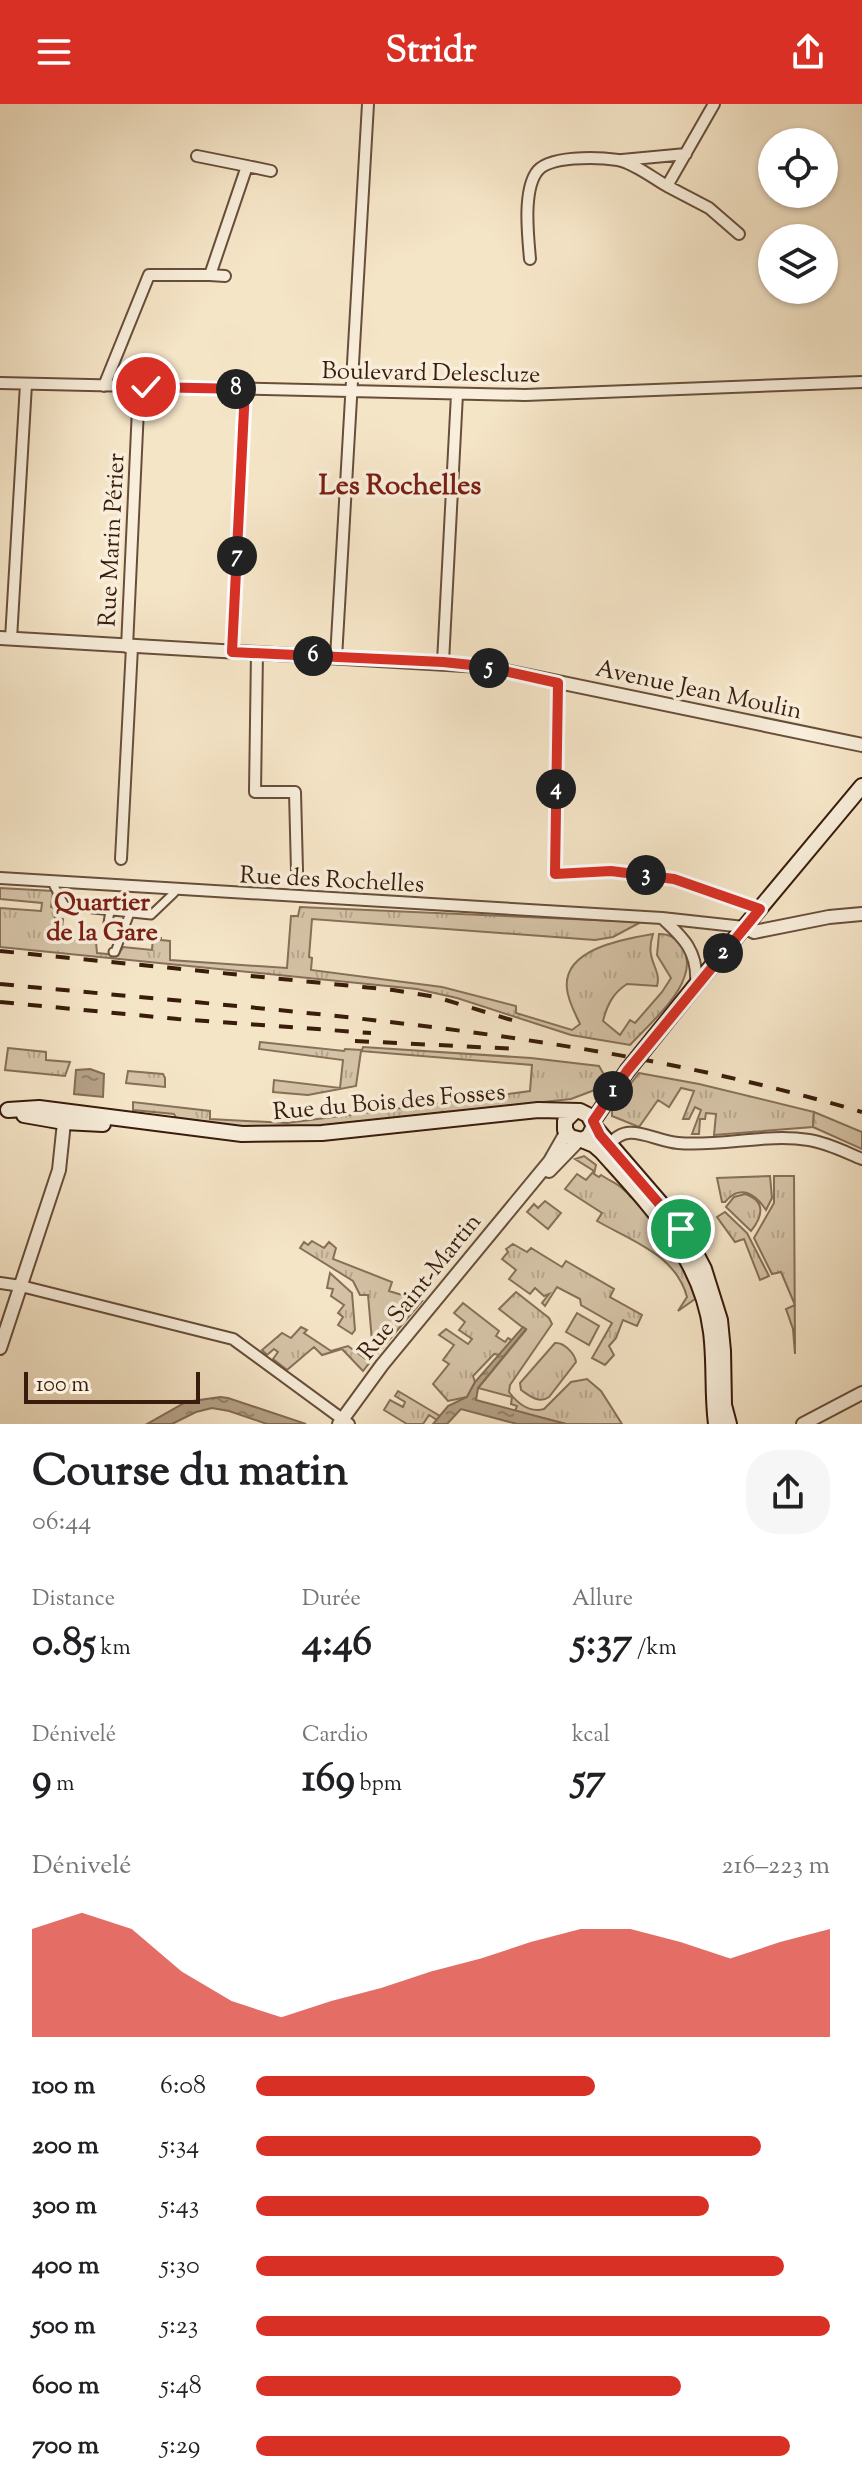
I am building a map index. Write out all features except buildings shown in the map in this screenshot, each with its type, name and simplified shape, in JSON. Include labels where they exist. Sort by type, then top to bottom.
[{"type":"main road","points":[[574,1127],[627,1071],[862,786]]},
{"type":"main road","points":[[574,1127],[589,1136],[593,1124],[627,1071]]},
{"type":"main road","name":"Rue du Bois des Fosses","points":[[4,1110],[30,1108],[64,1117],[241,1139],[323,1139],[524,1118],[539,1118],[574,1127]]},
{"type":"main road","points":[[574,1127],[588,1115],[691,1244],[704,1269],[720,1320],[725,1411],[729,1424]]},
{"type":"main road","points":[[574,1127],[602,1152],[656,1214],[679,1245],[696,1277],[711,1331],[716,1424]]},
{"type":"street","points":[[336,658],[368,104]]},
{"type":"street","points":[[667,186],[714,104]]},
{"type":"street","points":[[530,259],[527,228],[531,188],[534,175],[542,165],[555,159],[620,160],[686,154]]},
{"type":"street","points":[[197,156],[271,171]]},
{"type":"street","points":[[620,160],[709,208],[739,234]]},
{"type":"street","points":[[210,275],[247,166]]},
{"type":"street","points":[[104,386],[149,275],[225,276]]},
{"type":"street","name":"Boulevard Delescluze","points":[[0,383],[525,395],[862,382]]},
{"type":"street","points":[[5,639],[26,384]]},
{"type":"street","name":"Rue Marin Périer","points":[[121,859],[139,387]]},
{"type":"street","points":[[232,652],[245,389]]},
{"type":"street","points":[[443,662],[457,394]]},
{"type":"street","name":"Avenue Jean Moulin","points":[[5,639],[481,666],[862,745]]},
{"type":"street","points":[[257,652],[255,792],[295,792],[297,871]]},
{"type":"street","points":[[558,683],[555,874],[611,871],[674,879],[760,909]]},
{"type":"street","name":"Rue des Rochelles","points":[[0,878],[662,918],[744,927]]},
{"type":"street","points":[[54,886],[65,906],[151,915],[174,893]]},
{"type":"street","points":[[108,923],[111,905]]},
{"type":"street","points":[[113,952],[130,913]]},
{"type":"street","points":[[744,927],[754,932],[829,917],[862,914]]},
{"type":"street","points":[[662,918],[685,939],[694,953],[696,985]]},
{"type":"street","points":[[0,1348],[59,1170],[64,1117]]},
{"type":"street","name":"Rue Saint-Martin","points":[[343,1423],[382,1365],[536,1179],[574,1127]]},
{"type":"street","points":[[610,1145],[616,1136],[625,1131],[677,1143],[797,1139],[823,1143],[862,1159]]},
{"type":"street","points":[[0,1283],[233,1339],[343,1423]]},
{"type":"street","points":[[803,1424],[862,1393]]},
{"type":"green space","points":[[0,888],[53,891],[51,907],[56,908],[55,918],[63,919],[61,938],[96,942],[97,953],[118,955],[123,947],[152,950],[153,937],[170,941],[170,960],[287,968],[291,916],[298,916],[300,907],[641,922],[613,937],[595,940],[312,919],[311,970],[442,987],[516,1006],[516,1013],[572,1030],[580,1024],[567,989],[568,975],[574,964],[597,948],[653,934],[651,951],[657,986],[627,984],[614,995],[603,1021],[620,1035],[630,1020],[635,1023],[671,978],[657,955],[659,934],[672,936],[681,945],[687,958],[686,971],[672,999],[630,1045],[571,1035],[457,998],[417,989],[0,947],[0,908],[41,911],[42,903],[0,899]]},
{"type":"green space","points":[[260,1042],[344,1051],[362,1050],[363,1047],[531,1058],[599,1066],[607,1080],[592,1091],[571,1099],[289,1129],[179,1123],[174,1114],[133,1110],[133,1102],[210,1111],[210,1119],[287,1123],[530,1091],[532,1065],[361,1051],[356,1086],[308,1095],[273,1092],[274,1080],[340,1088],[343,1060],[259,1049]]},
{"type":"green space","points":[[8,1048],[46,1052],[46,1060],[70,1062],[65,1076],[5,1070]]},
{"type":"green space","points":[[128,1071],[163,1074],[165,1087],[126,1083]]},
{"type":"green space","points":[[639,1073],[814,1112],[813,1127],[714,1135],[716,1114],[706,1113],[705,1119],[700,1119],[699,1134],[692,1134],[701,1110],[695,1107],[689,1119],[683,1119],[694,1091],[681,1088],[669,1107],[658,1100],[639,1127],[612,1116],[612,1108]]},
{"type":"green space","points":[[814,1112],[862,1132],[862,1149],[813,1127]]},
{"type":"green space","points":[[584,1156],[596,1165],[594,1174],[618,1185],[632,1198],[678,1257],[693,1287],[695,1299],[678,1311],[687,1297],[673,1270],[651,1251],[597,1221],[602,1213],[565,1189],[577,1174],[586,1180],[594,1171],[575,1159]]},
{"type":"green space","points":[[770,1176],[772,1198],[766,1210],[748,1193],[737,1193],[722,1202],[717,1178]]},
{"type":"green space","points":[[774,1176],[794,1176],[795,1304],[781,1272],[772,1274],[754,1238],[774,1203]]},
{"type":"green space","points":[[745,1194],[756,1201],[760,1210],[751,1231],[726,1207],[734,1197]]},
{"type":"green space","points":[[545,1201],[561,1213],[548,1229],[527,1212],[534,1204],[538,1208]]},
{"type":"green space","points":[[725,1212],[747,1233],[769,1276],[760,1280],[744,1239],[735,1242],[717,1217]]},
{"type":"green space","points":[[312,1241],[324,1248],[329,1242],[336,1248],[333,1259],[392,1282],[389,1291],[422,1301],[378,1353],[364,1342],[372,1341],[368,1295],[360,1295],[353,1281],[300,1248],[304,1242],[308,1245]]},
{"type":"green space","points":[[513,1244],[527,1252],[531,1248],[562,1267],[566,1261],[614,1289],[610,1297],[642,1315],[637,1326],[623,1320],[609,1346],[614,1355],[605,1365],[592,1358],[612,1323],[581,1305],[580,1299],[557,1287],[545,1306],[542,1303],[549,1294],[544,1296],[535,1288],[530,1294],[509,1279],[516,1270],[502,1259],[508,1252],[506,1249]]},
{"type":"green space","points":[[330,1273],[352,1293],[355,1330],[352,1334],[338,1325],[343,1317],[338,1313],[344,1305],[331,1296],[333,1289],[327,1288]]},
{"type":"green space","points":[[516,1292],[549,1318],[552,1324],[510,1385],[512,1396],[529,1409],[544,1409],[571,1382],[587,1379],[601,1391],[622,1424],[566,1424],[515,1411],[517,1406],[511,1404],[512,1397],[478,1388],[526,1330],[499,1309]]},
{"type":"green space","points":[[463,1303],[499,1331],[496,1336],[505,1342],[508,1338],[513,1341],[500,1355],[494,1354],[473,1376],[475,1382],[467,1397],[448,1401],[433,1384],[449,1364],[443,1360],[454,1345],[439,1335],[446,1329],[468,1344],[472,1339],[459,1330],[465,1322],[454,1313]]},
{"type":"green space","points":[[795,1305],[795,1354],[793,1329],[786,1309]]},
{"type":"green space","points":[[577,1313],[599,1326],[589,1345],[566,1332]]},
{"type":"green space","points":[[301,1327],[307,1330],[304,1333],[331,1351],[348,1346],[370,1362],[363,1371],[342,1349],[322,1355],[314,1347],[287,1370],[273,1359],[278,1352],[274,1349],[267,1355],[262,1350],[282,1333],[291,1338]]},
{"type":"green space","points":[[555,1343],[568,1349],[576,1362],[549,1397],[542,1400],[535,1398],[521,1390],[520,1383]]},
{"type":"green space","points":[[398,1391],[440,1416],[437,1420],[429,1415],[423,1424],[407,1424],[384,1410],[390,1400],[403,1407],[405,1402],[395,1396]]},
{"type":"water","points":[[90,1069],[104,1074],[103,1097],[74,1094],[76,1070]]},
{"type":"water","points":[[523,1327],[526,1329],[478,1388],[476,1400],[566,1424],[517,1424],[461,1409],[447,1424],[433,1424],[448,1406],[467,1397],[475,1382]]},
{"type":"water","points":[[220,1397],[306,1424],[267,1424],[212,1408],[172,1424],[147,1424],[186,1402]]},
{"type":"railway","points":[[0,951],[393,990],[436,997],[518,1022]]},
{"type":"railway","points":[[0,984],[326,1015],[542,1042],[756,1084],[862,1112]]},
{"type":"railway","points":[[0,1002],[371,1033]]},
{"type":"railway","points":[[355,1041],[518,1049]]},
{"type":"district","name":"Les Rochelles","points":[[400,484]]},
{"type":"district","name":"Quartier de la Gare","points":[[102,916]]},
{"type":"route","points":[[146,387],[245,389],[232,652],[443,662],[481,666],[558,683],[555,874],[611,871],[674,879],[760,909],[627,1071],[593,1121],[600,1135],[681,1229]]}]
